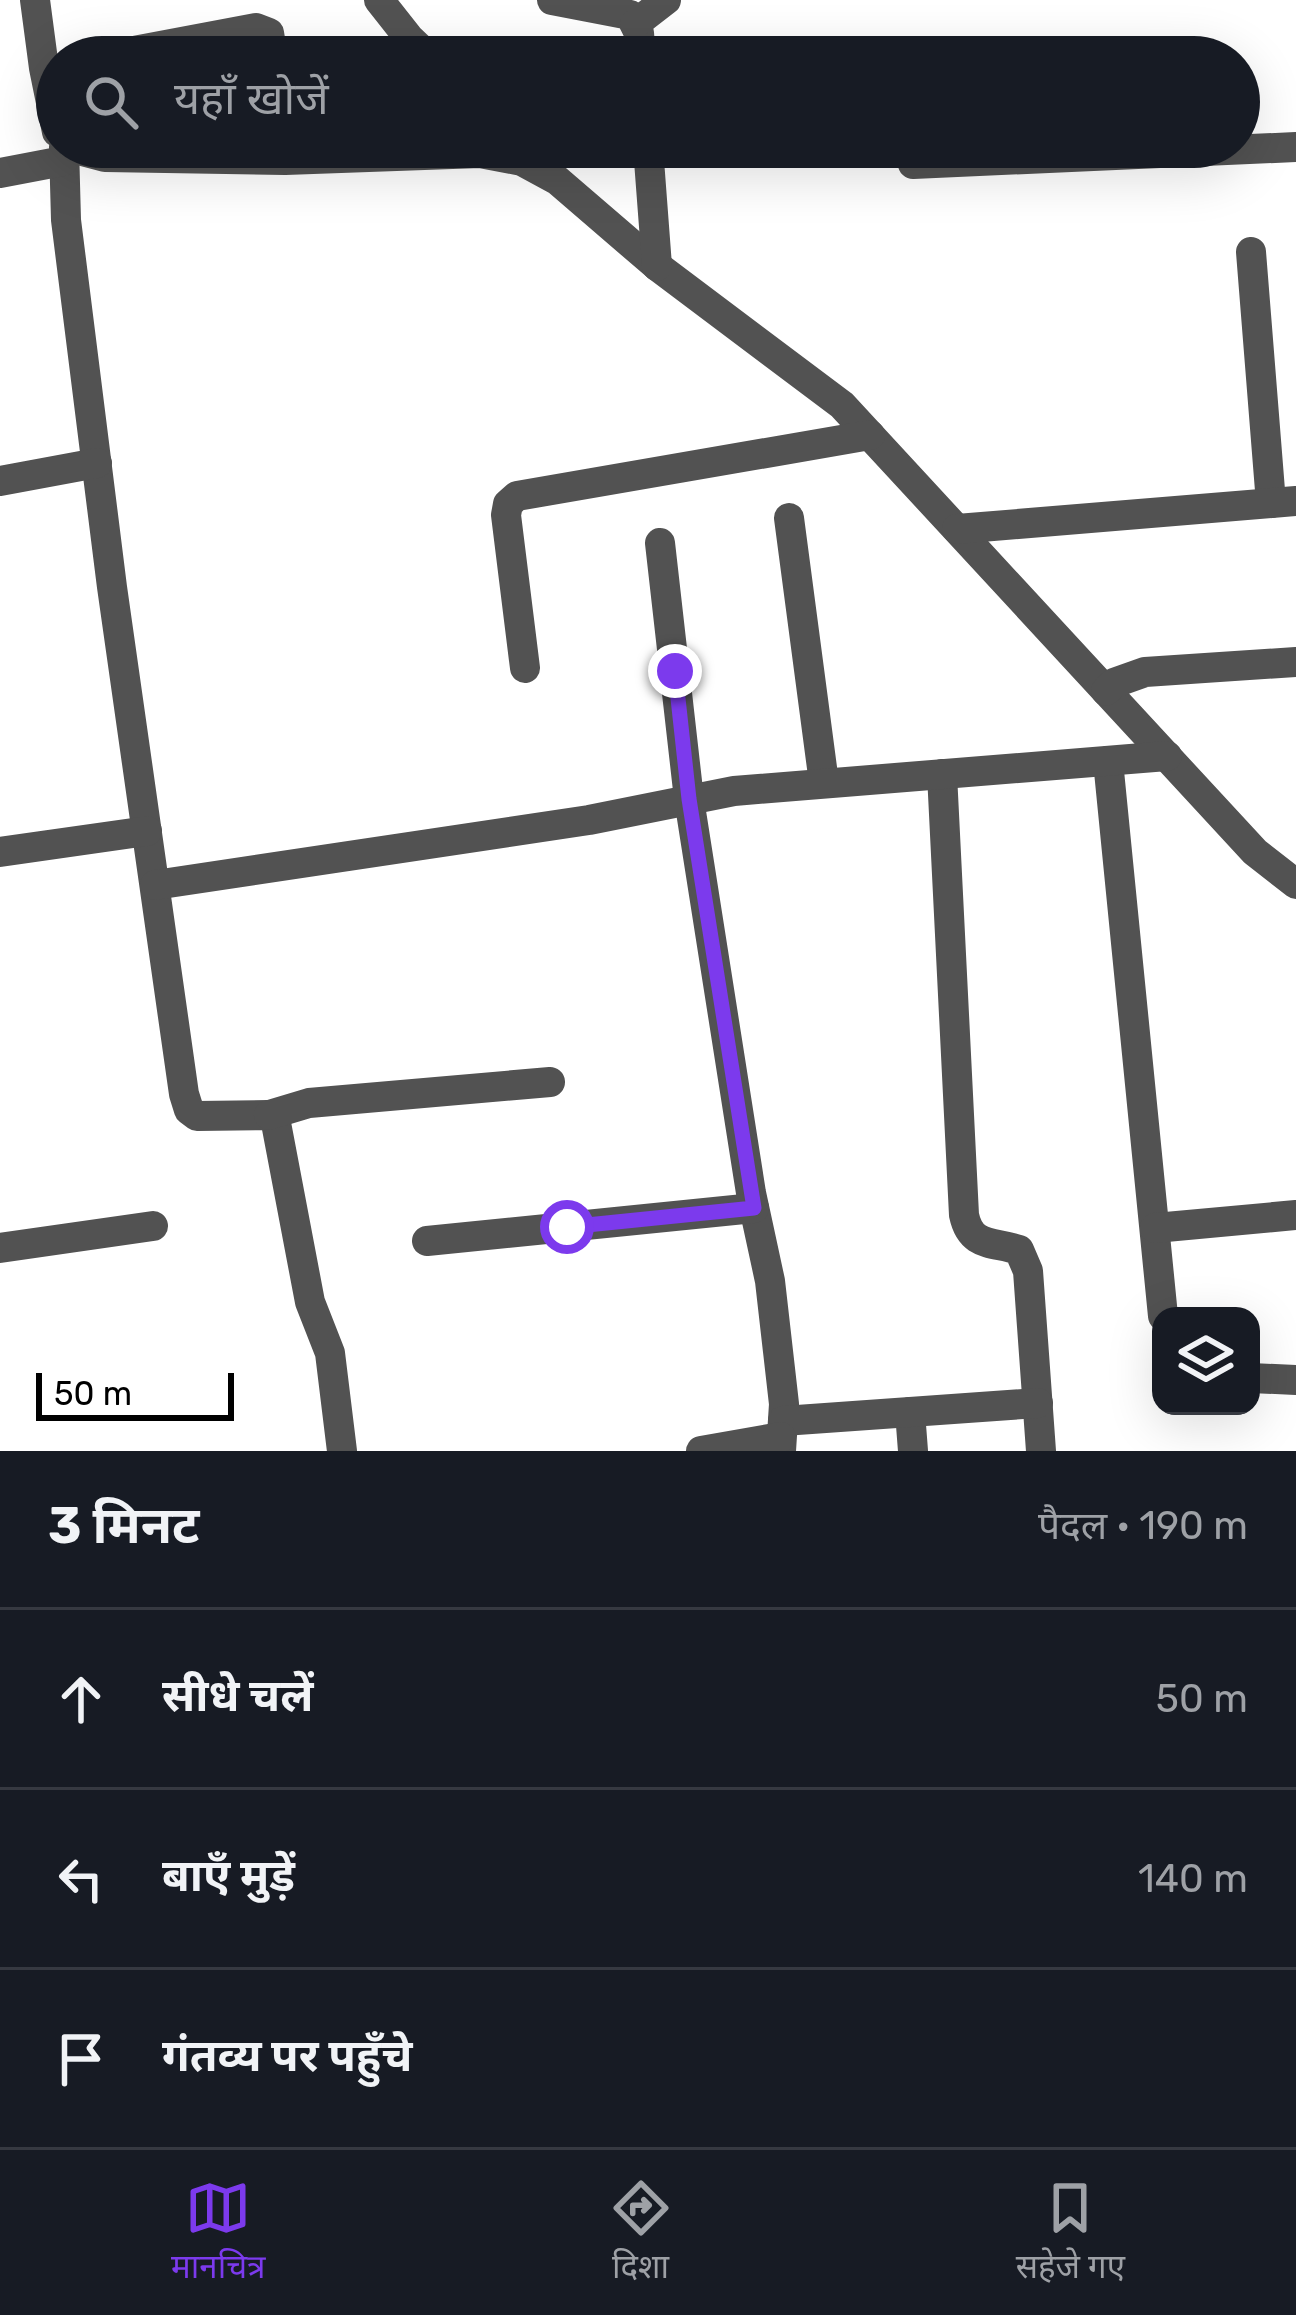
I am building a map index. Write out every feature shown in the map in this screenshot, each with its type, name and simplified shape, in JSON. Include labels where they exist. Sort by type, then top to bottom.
[{"type":"street","points":[[35,0],[44,36]]},
{"type":"street","points":[[379,0],[407,36]]},
{"type":"street","points":[[552,0],[630,15],[639,36]]},
{"type":"street","points":[[635,24],[666,0]]},
{"type":"street","points":[[214,36],[256,28],[270,36]]},
{"type":"street","points":[[1260,148],[1296,147]]},
{"type":"street","points":[[0,173],[36,158]]},
{"type":"street","points":[[64,168],[65,220],[97,463],[184,1094],[190,1110],[197,1116],[269,1115],[309,1103],[550,1082]]},
{"type":"street","points":[[539,168],[657,266],[842,405],[1255,852],[1296,884]]},
{"type":"street","points":[[650,168],[657,266]]},
{"type":"street","points":[[957,529],[1284,502],[1251,252]]},
{"type":"street","points":[[525,668],[506,515],[508,504],[517,496],[870,435]]},
{"type":"street","points":[[0,481],[97,463]]},
{"type":"street","points":[[789,518],[824,783]]},
{"type":"street","points":[[660,543],[689,799],[754,1208],[770,1281],[784,1404],[782,1437]]},
{"type":"street","points":[[1106,691],[1114,682],[1145,672],[1296,662]]},
{"type":"street","points":[[154,885],[589,820],[734,791],[1167,756]]},
{"type":"street","points":[[1108,761],[1162,1307]]},
{"type":"street","points":[[942,774],[964,1215],[971,1235],[1019,1250],[1024,1258],[1041,1451]]},
{"type":"street","points":[[0,852],[147,831]]},
{"type":"street","points":[[1255,852],[1296,850]]},
{"type":"street","points":[[269,1115],[279,1135],[310,1302],[331,1353],[342,1451]]},
{"type":"street","points":[[427,1241],[754,1208]]},
{"type":"street","points":[[1155,1228],[1296,1215]]},
{"type":"street","points":[[0,1248],[153,1226]]},
{"type":"street","points":[[1260,1378],[1296,1380]]},
{"type":"street","points":[[701,1451],[910,1412],[1038,1403]]},
{"type":"street","points":[[910,1412],[914,1451]]},
{"type":"route","points":[[567,1227],[754,1208],[689,799],[675,671]]}]
